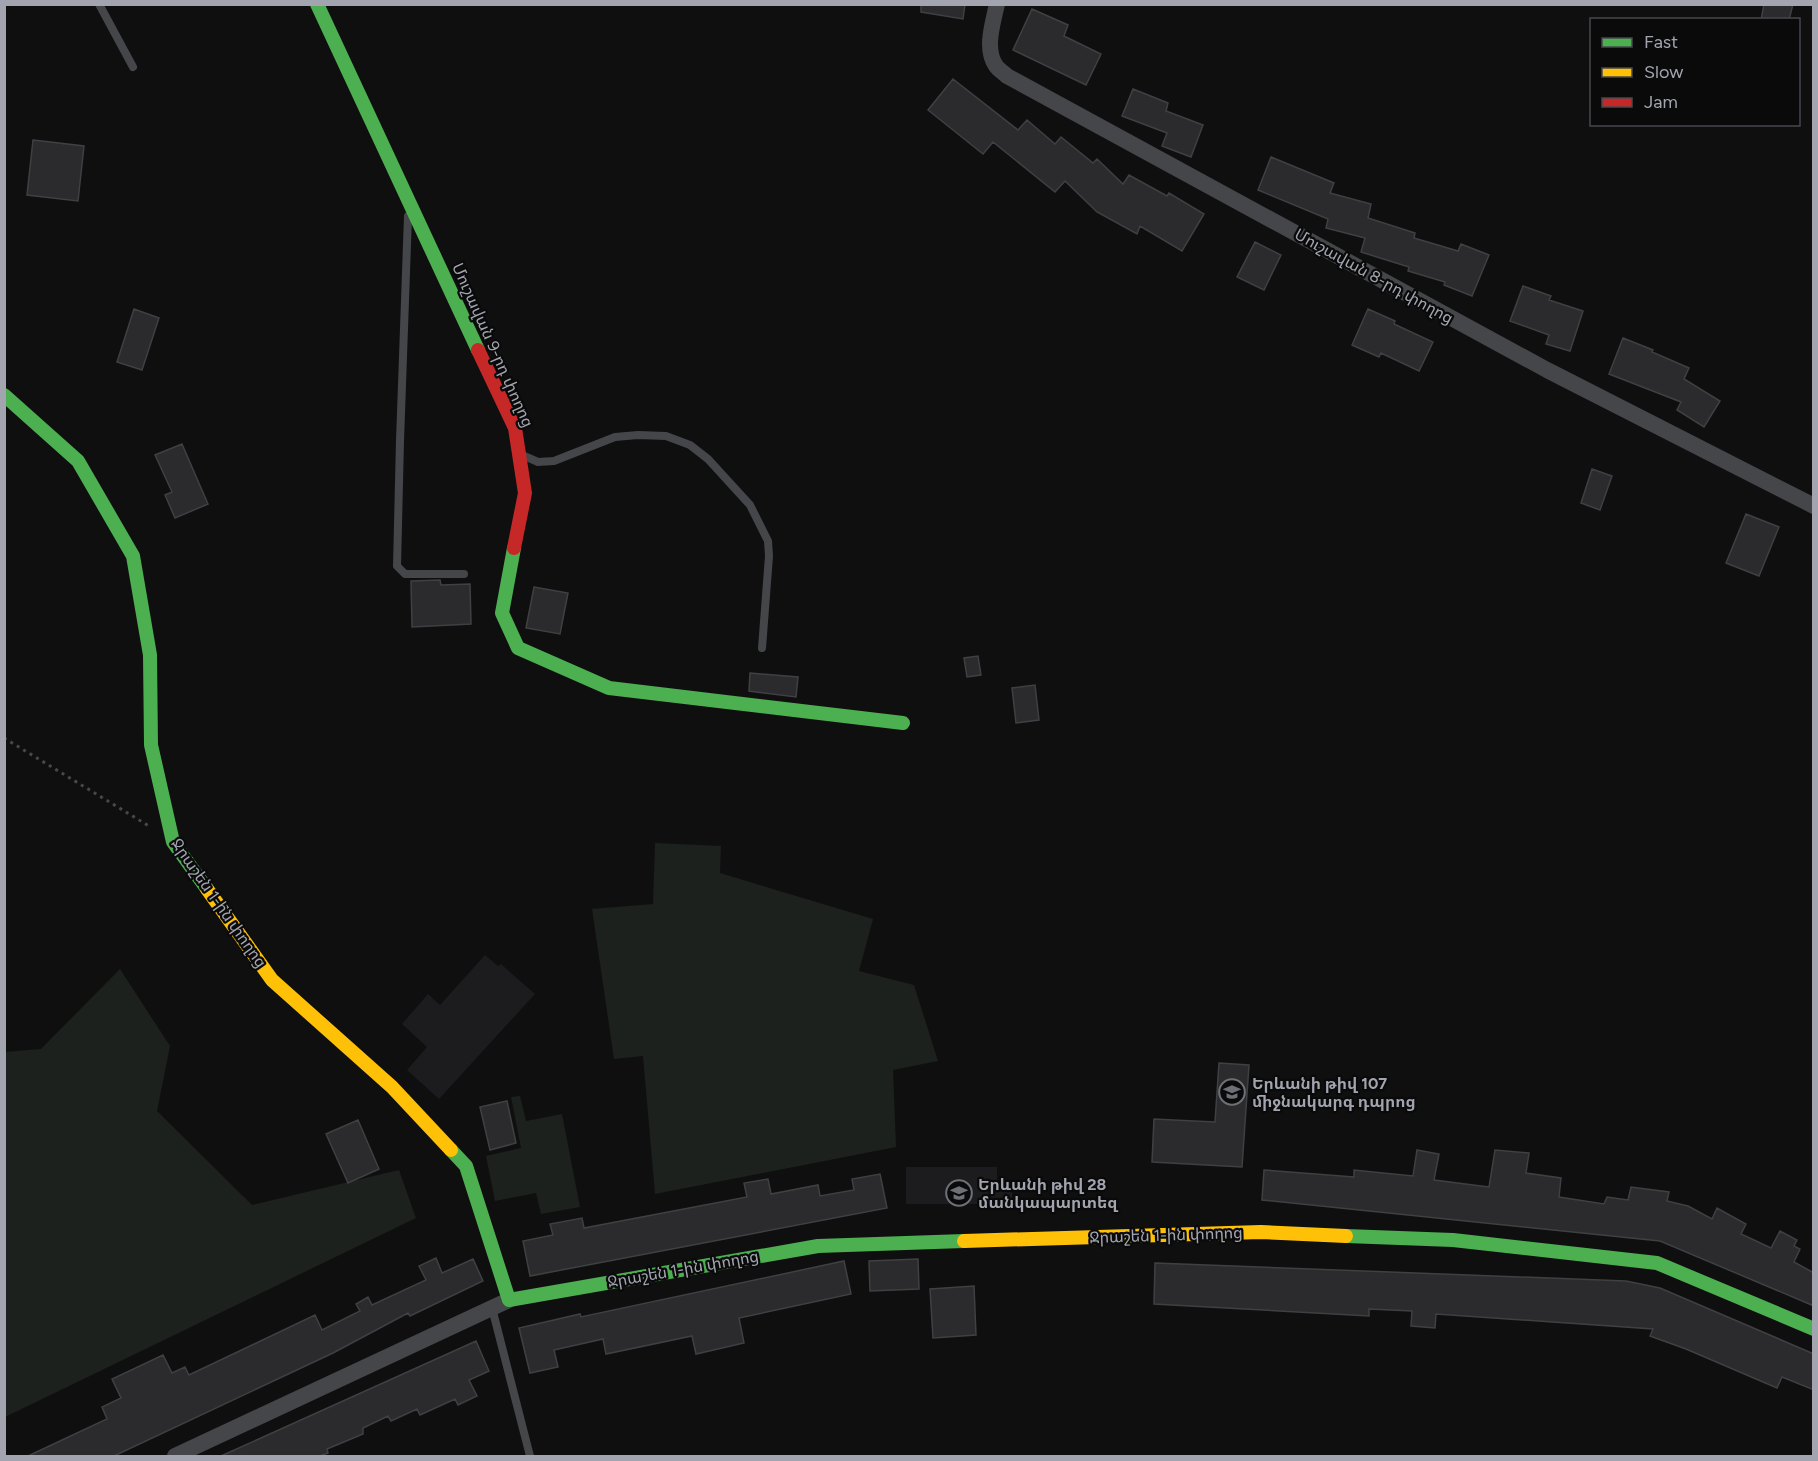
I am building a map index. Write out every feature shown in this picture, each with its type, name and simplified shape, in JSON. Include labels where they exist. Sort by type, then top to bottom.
[{"type":"street","name":"Մուշավան 9-րդ փողոց","points":[[317,4],[515,429],[525,493],[502,613],[518,648],[609,688],[903,723]]},
{"type":"street","name":"Մուշավան 8-րդ փողոց","points":[[997,4],[990,41],[992,56],[996,67],[1007,76],[1547,370],[1814,506]]},
{"type":"street","name":"Ջրաշեն 1-ին փողոց","points":[[4,395],[78,461],[133,556],[150,655],[151,745],[173,842],[272,980],[392,1087],[466,1166],[509,1300]]},
{"type":"street","name":"Ջրաշեն 1-ին փողոց","points":[[175,1456],[509,1300],[818,1246],[1261,1232],[1453,1239],[1657,1263],[1814,1329]]},
{"type":"lane","points":[[99,4],[133,67]]},
{"type":"lane","points":[[409,200],[397,566],[405,574],[464,574]]},
{"type":"lane","points":[[519,454],[538,462],[554,461],[615,437],[638,435],[666,436],[690,445],[708,459],[750,505],[768,541],[769,556],[762,648]]},
{"type":"lane","points":[[492,1308],[530,1456]]},
{"type":"path","points":[[4,738],[173,842]]},
{"type":"shaded area","points":[[655,843],[721,846],[720,873],[873,919],[859,971],[914,985],[938,1061],[893,1070],[896,1147],[655,1194],[643,1056],[614,1059],[592,909],[653,904]]},
{"type":"shaded area","points":[[485,955],[498,966],[501,964],[535,994],[439,1099],[407,1070],[427,1047],[402,1024],[428,994],[440,1005]]},
{"type":"shaded area","points":[[120,969],[170,1046],[157,1111],[252,1205],[399,1170],[416,1218],[5,1417],[5,1052],[41,1049]]},
{"type":"shaded area","points":[[520,1096],[526,1121],[562,1114],[580,1207],[541,1214],[536,1193],[495,1201],[486,1156],[521,1148],[511,1097]]},
{"type":"shaded area","name":"Երևանի թիվ 28 մանկապարտեզ","points":[[906,1167],[997,1167],[997,1182],[1012,1182],[1012,1204],[906,1204]]},
{"type":"building","points":[[921,4],[965,4],[963,19],[921,12]]},
{"type":"building","points":[[1764,4],[1793,4],[1790,18],[1761,18]]},
{"type":"building","points":[[1032,9],[1068,25],[1064,36],[1101,54],[1086,85],[1013,50]]},
{"type":"building","points":[[953,79],[1018,130],[1027,120],[1055,144],[1061,137],[1093,163],[1097,159],[1123,184],[1129,175],[1167,196],[1169,193],[1204,214],[1182,251],[1140,226],[1137,234],[1097,212],[1065,181],[1055,192],[993,142],[983,154],[928,110]]},
{"type":"building","points":[[1133,89],[1168,103],[1166,111],[1203,125],[1191,157],[1162,146],[1167,133],[1122,116]]},
{"type":"building","points":[[33,140],[84,146],[78,201],[27,195]]},
{"type":"building","points":[[1271,157],[1334,183],[1330,193],[1371,204],[1368,218],[1415,233],[1414,238],[1458,251],[1461,244],[1489,255],[1472,296],[1444,285],[1445,282],[1408,271],[1409,267],[1361,252],[1365,238],[1326,228],[1328,219],[1258,190]]},
{"type":"building","points":[[1255,242],[1281,255],[1264,290],[1237,277]]},
{"type":"building","points":[[1523,286],[1551,296],[1549,300],[1583,311],[1570,351],[1546,344],[1549,335],[1510,321]]},
{"type":"building","points":[[134,309],[159,318],[142,370],[117,362]]},
{"type":"building","points":[[1368,309],[1433,342],[1419,371],[1381,353],[1379,357],[1352,345]]},
{"type":"building","points":[[1623,338],[1689,368],[1684,379],[1720,401],[1704,427],[1677,410],[1681,402],[1609,374]]},
{"type":"building","points":[[182,444],[208,504],[175,518],[165,495],[172,492],[155,455]]},
{"type":"building","points":[[1592,469],[1612,476],[1600,510],[1581,503]]},
{"type":"building","points":[[1746,514],[1779,527],[1759,576],[1726,563]]},
{"type":"building","points":[[440,580],[441,585],[470,584],[471,624],[412,627],[411,581]]},
{"type":"building","points":[[534,587],[568,593],[560,634],[526,628]]},
{"type":"building","points":[[978,656],[981,675],[967,677],[964,658]]},
{"type":"building","points":[[750,673],[798,677],[796,697],[749,691]]},
{"type":"building","points":[[1035,685],[1039,720],[1016,723],[1012,688]]},
{"type":"building","name":"Երևանի թիվ 107 միջնակարգ դպրոց","points":[[1219,1063],[1249,1065],[1242,1167],[1152,1162],[1154,1119],[1215,1122]]},
{"type":"building","points":[[507,1101],[516,1143],[490,1150],[480,1107]]},
{"type":"building","points":[[358,1120],[379,1169],[348,1183],[326,1134]]},
{"type":"building","points":[[1417,1150],[1439,1154],[1434,1180],[1489,1187],[1495,1150],[1529,1153],[1526,1173],[1561,1178],[1559,1197],[1604,1204],[1607,1197],[1628,1200],[1631,1187],[1669,1192],[1667,1201],[1688,1206],[1712,1219],[1717,1208],[1746,1224],[1741,1234],[1771,1248],[1780,1231],[1797,1240],[1794,1246],[1800,1249],[1794,1262],[1814,1273],[1814,1306],[1660,1241],[1262,1200],[1264,1170],[1354,1177],[1354,1170],[1413,1176]]},
{"type":"building","points":[[880,1174],[887,1208],[530,1276],[523,1241],[553,1235],[550,1224],[582,1218],[584,1228],[747,1197],[744,1183],[768,1179],[771,1194],[818,1185],[820,1196],[854,1190],[852,1179]]},
{"type":"building","points":[[436,1258],[442,1273],[473,1259],[483,1281],[410,1316],[408,1313],[333,1353],[114,1456],[28,1456],[107,1419],[102,1407],[121,1398],[112,1379],[163,1355],[172,1373],[185,1367],[189,1375],[315,1315],[322,1330],[360,1311],[356,1304],[368,1297],[372,1305],[426,1280],[419,1266]]},
{"type":"building","points":[[918,1259],[919,1289],[870,1291],[869,1261]]},
{"type":"building","points":[[844,1261],[851,1294],[739,1318],[744,1343],[696,1354],[692,1336],[606,1354],[603,1339],[554,1350],[558,1367],[530,1373],[519,1328]]},
{"type":"building","points":[[1155,1263],[1626,1281],[1660,1288],[1814,1354],[1814,1390],[1782,1377],[1777,1388],[1650,1336],[1653,1329],[1436,1314],[1435,1328],[1411,1326],[1412,1311],[1369,1309],[1369,1316],[1154,1304]]},
{"type":"building","points":[[974,1286],[976,1335],[933,1338],[930,1289]]},
{"type":"building","points":[[476,1341],[489,1371],[469,1380],[477,1396],[458,1405],[455,1399],[420,1415],[417,1409],[391,1421],[388,1416],[363,1428],[363,1434],[327,1449],[328,1453],[320,1456],[221,1456]]},
{"type":"traffic: fast","points":[[317,4],[478,350]]},
{"type":"traffic: fast","points":[[4,395],[78,461],[133,556],[150,655],[151,745],[173,842],[207,889]]},
{"type":"traffic: fast","points":[[514,548],[502,613],[518,648],[609,688],[903,723]]},
{"type":"traffic: fast","points":[[451,1150],[466,1166],[509,1300],[818,1246],[964,1241]]},
{"type":"traffic: fast","points":[[1346,1236],[1453,1240],[1657,1263],[1814,1329]]},
{"type":"traffic: slow","points":[[207,889],[272,980],[392,1087],[451,1150]]},
{"type":"traffic: slow","points":[[964,1241],[1261,1232],[1346,1236]]},
{"type":"traffic: jam","points":[[478,350],[515,428],[525,493],[514,548]]},
{"type":"place","name":"Երևանի թիվ 107 միջնակարգ դպրոց","points":[[1232,1092]]},
{"type":"place","name":"Երևանի թիվ 28 մանկապարտեզ","points":[[959,1193]]}]
